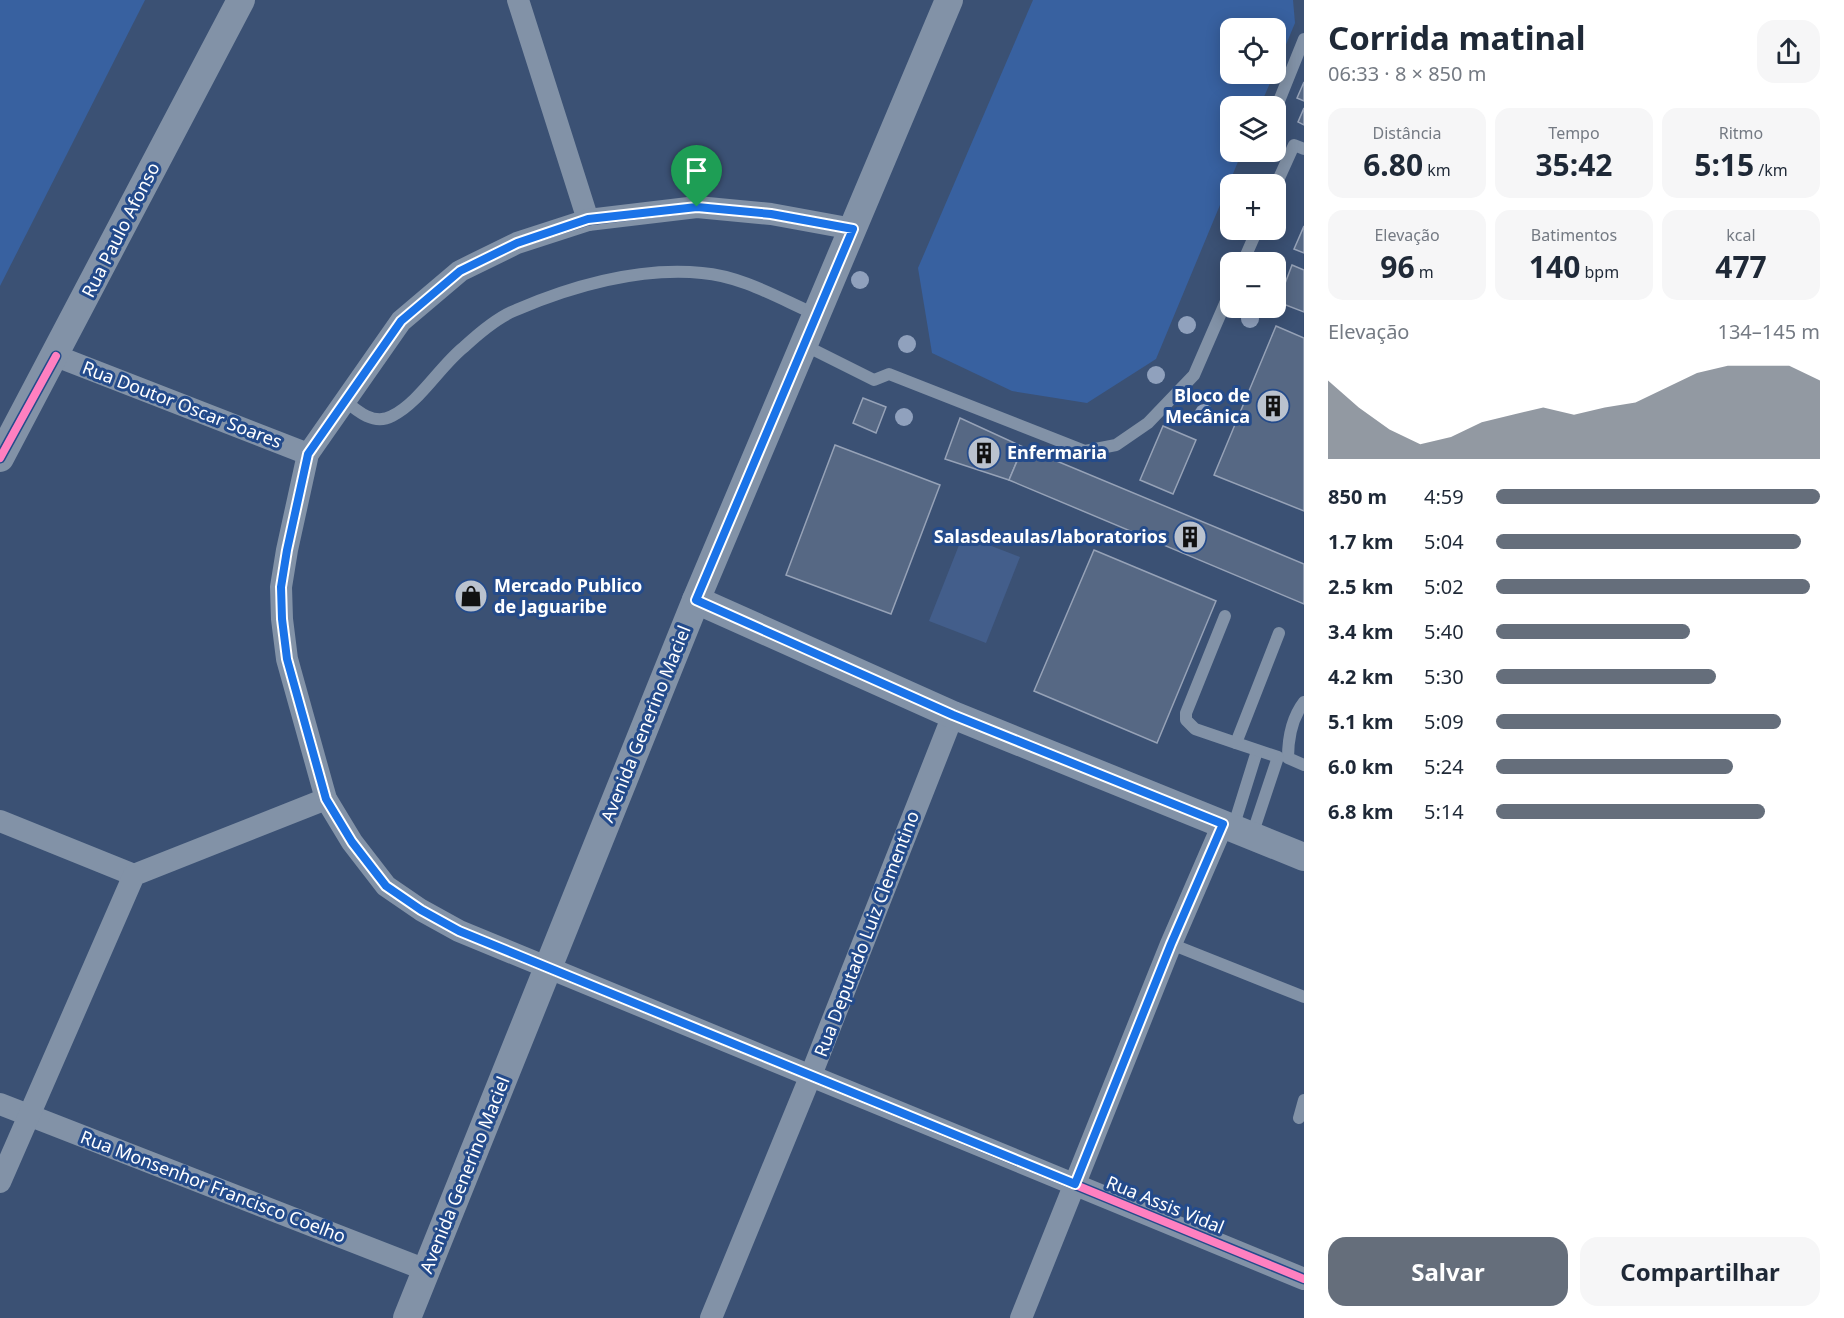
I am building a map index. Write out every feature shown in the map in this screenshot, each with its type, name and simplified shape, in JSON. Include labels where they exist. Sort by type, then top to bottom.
[{"type":"street","name":"Rua Paulo Afonso","points":[[0,458],[56,356],[241,0]]},
{"type":"street","points":[[518,0],[588,219]]},
{"type":"street","name":"Avenida Generino Maciel","points":[[407,1318],[696,600],[949,0]]},
{"type":"street","points":[[308,454],[401,321],[460,271],[517,243],[588,219],[697,207],[771,214],[853,229]]},
{"type":"street","name":"Rua Doutor Oscar Soares","points":[[56,356],[308,454]]},
{"type":"street","name":"Rua Assis Vidal","points":[[308,454],[281,587],[287,659],[326,799],[352,842],[386,886],[421,910],[459,931],[1304,1279]]},
{"type":"street","points":[[696,600],[953,715],[1304,857]]},
{"type":"street","name":"Rua Deputado Luiz Clementino","points":[[711,1318],[812,1075],[953,715]]},
{"type":"street","points":[[0,821],[134,875],[326,799]]},
{"type":"street","points":[[1021,1318],[1171,944],[1236,829]]},
{"type":"street","points":[[0,1182],[27,1114],[134,875]]},
{"type":"street","name":"Rua Monsenhor Francisco Coelho","points":[[0,1104],[426,1270]]},
{"type":"lane","points":[[1281,96],[1304,39]]},
{"type":"lane","points":[[1281,174],[1294,145],[1304,149]]},
{"type":"lane","points":[[344,400],[365,417],[391,418],[406,406],[463,347],[514,311],[583,288],[644,273],[702,273],[739,281],[817,315]]},
{"type":"lane","points":[[804,345],[874,380],[889,374],[1085,451],[1116,445],[1148,423],[1194,375],[1220,315]]},
{"type":"lane","points":[[1225,616],[1186,713],[1186,720],[1195,729],[1278,757],[1236,829]]},
{"type":"lane","points":[[1236,743],[1279,633]]},
{"type":"lane","points":[[1304,702],[1296,713],[1289,736],[1288,758],[1304,765]]},
{"type":"lane","points":[[1236,829],[1257,751]]},
{"type":"lane","points":[[1171,944],[1304,997]]},
{"type":"lane","points":[[1299,1118],[1304,1100]]},
{"type":"shaded area","points":[[0,0],[145,0],[0,286]]},
{"type":"shaded area","points":[[1033,0],[1293,0],[1295,23],[1286,45],[1286,18],[1220,18],[1220,84],[1270,84],[1264,96],[1220,96],[1220,162],[1238,162],[1233,174],[1220,174],[1220,205],[1156,359],[1087,403],[1012,391],[932,353],[918,268]]},
{"type":"shaded area","points":[[963,535],[1020,557],[986,643],[929,621]]},
{"type":"building","points":[[1304,82],[1304,101],[1297,98]]},
{"type":"building","points":[[1304,108],[1304,125],[1298,122]]},
{"type":"building","points":[[1304,226],[1304,253],[1294,249]]},
{"type":"building","points":[[1292,265],[1304,270],[1304,312],[1286,305],[1286,281]]},
{"type":"building","name":"Bloco de Mecânica","points":[[1276,326],[1304,338],[1304,511],[1214,475]]},
{"type":"building","points":[[863,398],[886,407],[876,433],[853,423]]},
{"type":"building","name":"Enfermaria","points":[[960,418],[1023,447],[1009,480],[945,459]]},
{"type":"building","points":[[1163,426],[1196,440],[1173,494],[1140,480]]},
{"type":"building","points":[[835,445],[940,485],[891,614],[786,575]]},
{"type":"building","name":"Salasdeaulas/laboratorios","points":[[1023,447],[1304,564],[1304,604],[1009,480]]},
{"type":"building","points":[[1094,550],[1216,601],[1157,743],[1034,691]]},
{"type":"cycle path","points":[[853,229],[771,214],[697,207],[588,220],[517,243],[460,271],[401,321],[308,454],[281,587],[287,659],[326,799],[352,842],[386,886],[421,910],[459,931],[1304,1279]]},
{"type":"cycle path","points":[[0,458],[56,356]]},
{"type":"place","name":"Bloco de Mecânica","points":[[1273,406]]},
{"type":"place","name":"Enfermaria","points":[[984,453]]},
{"type":"place","name":"Salasdeaulas/laboratorios","points":[[1190,537]]},
{"type":"place","name":"Mercado Publico de Jaguaribe","points":[[471,596]]},
{"type":"route","points":[[697,207],[771,214],[853,229],[696,600],[953,715],[1223,824],[1171,944],[1075,1184],[459,931],[421,910],[386,886],[352,842],[326,799],[287,659],[282,619],[281,587],[293,518],[308,454],[354,385],[401,321],[460,271],[517,243],[588,219],[697,207]]}]
